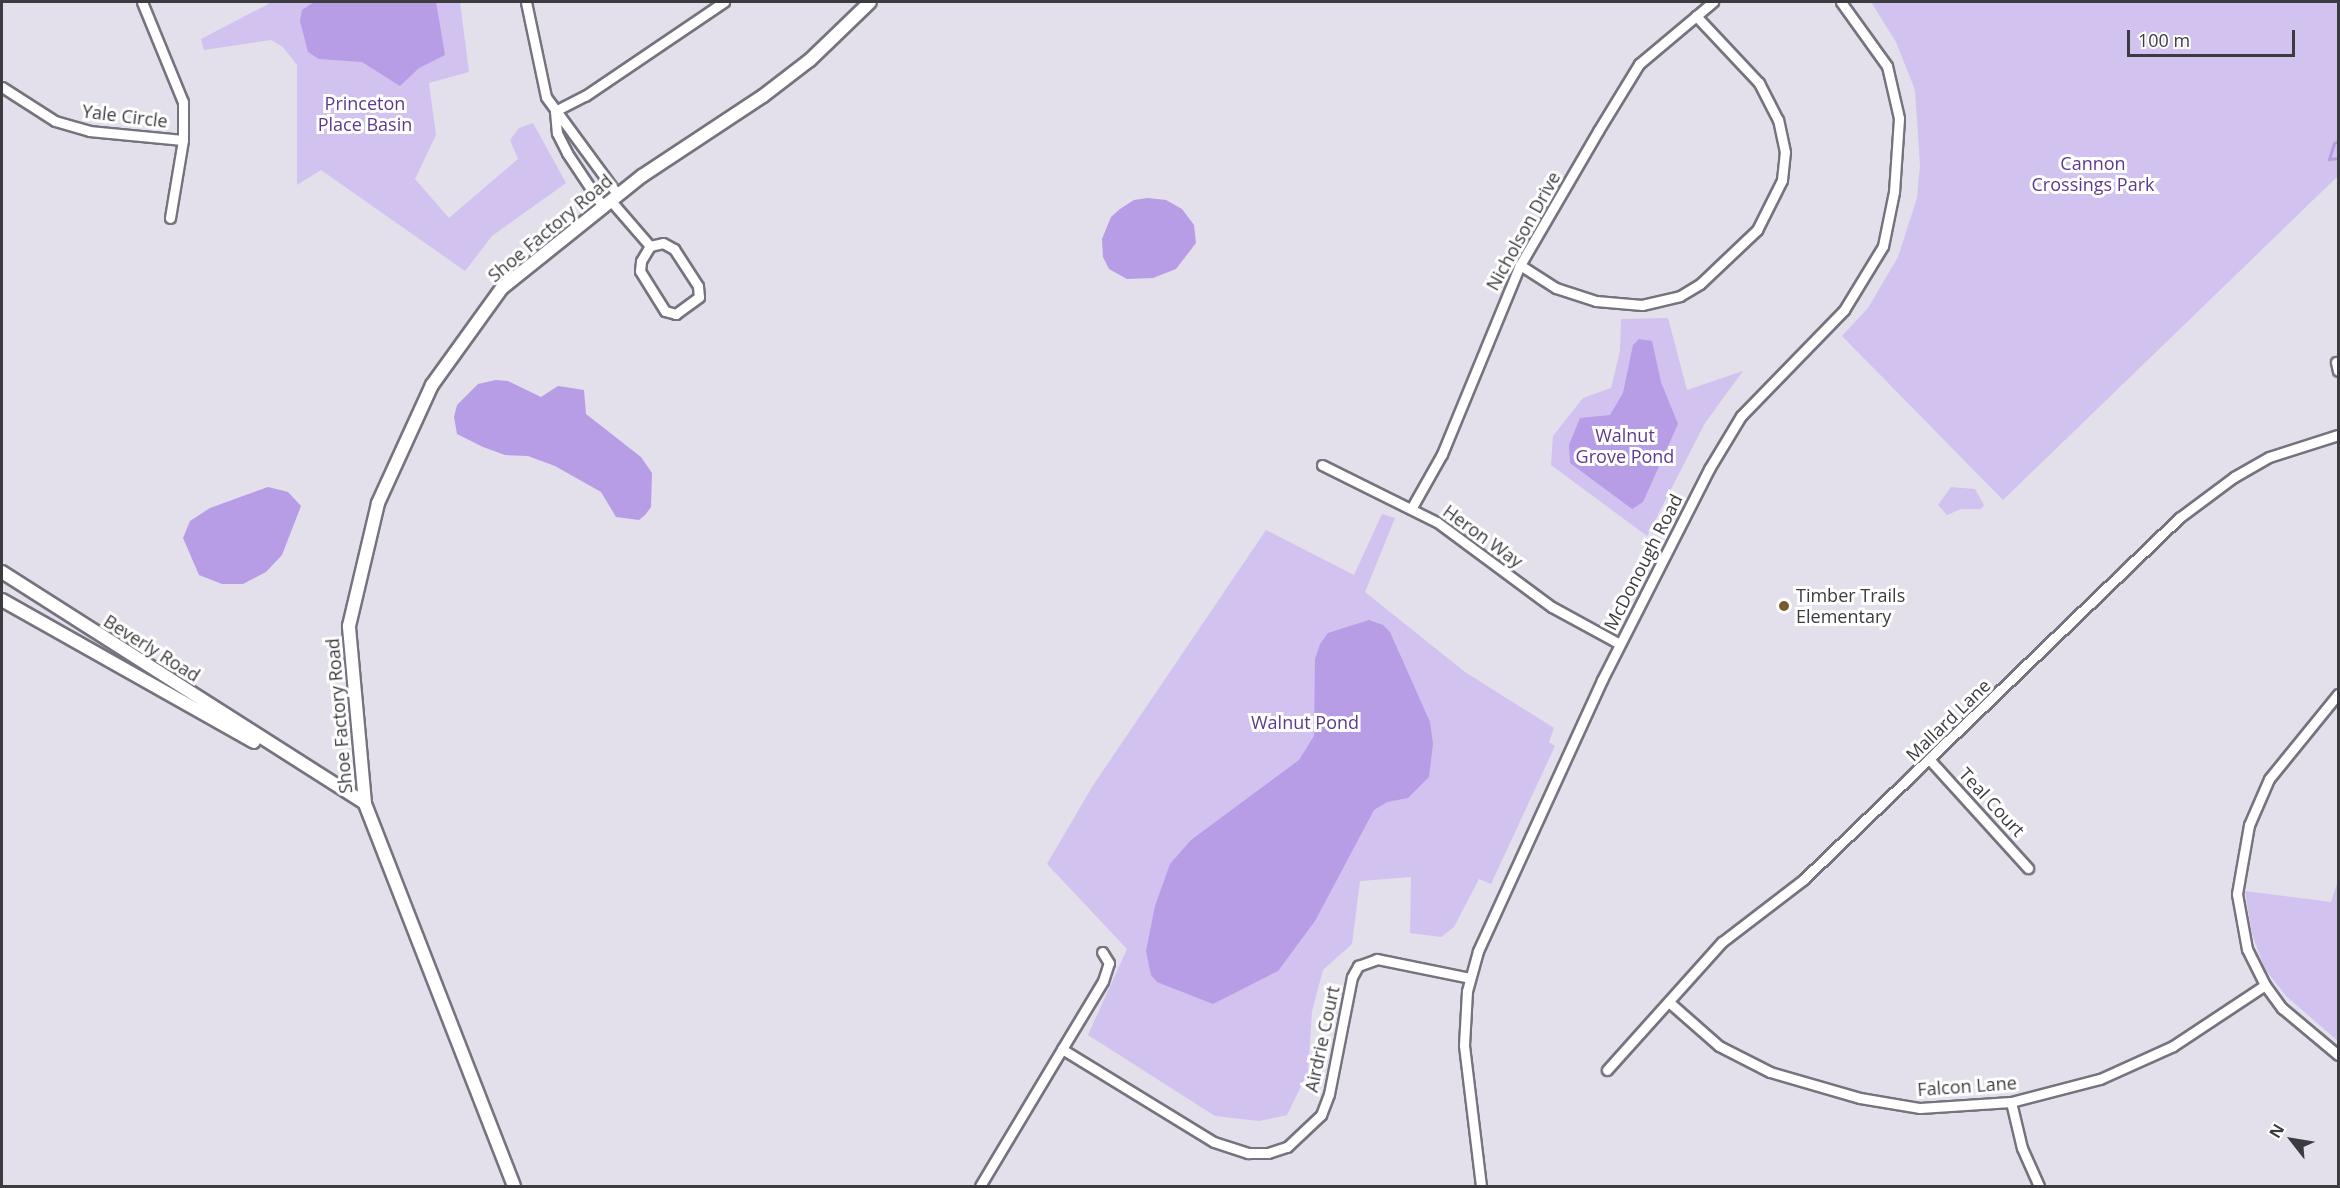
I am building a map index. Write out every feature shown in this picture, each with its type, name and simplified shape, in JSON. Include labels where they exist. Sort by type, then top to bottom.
[{"type":"street","points":[[142,2],[183,102],[183,140],[170,218]]},
{"type":"street","points":[[526,2],[546,97],[611,201]]},
{"type":"street","points":[[555,111],[585,96],[724,2]]},
{"type":"street","name":"Shoe Factory Road","points":[[514,1186],[365,803],[349,626],[378,503],[432,385],[502,288],[611,201],[763,96],[810,60],[870,2]]},
{"type":"street","name":"Nicholson Drive","points":[[1411,509],[1446,444],[1520,265],[1639,64],[1713,2]]},
{"type":"street","name":"McDonough Road","points":[[1481,1186],[1464,1045],[1470,978],[1478,951],[1620,644],[1709,469],[1741,416],[1844,310],[1883,246],[1894,192],[1899,118],[1887,66],[1841,2]]},
{"type":"street","points":[[1520,265],[1566,292],[1596,301],[1642,305],[1680,296],[1700,284],[1757,230],[1782,180],[1785,152],[1778,120],[1759,83],[1696,16]]},
{"type":"street","name":"Yale Circle","points":[[2,87],[55,121],[89,130],[183,140]]},
{"type":"street","points":[[555,111],[557,133],[567,153],[650,246]]},
{"type":"street","points":[[663,243],[674,249],[698,286],[699,297],[676,314],[665,311],[640,271],[641,261],[650,246],[663,243]]},
{"type":"street","name":"Mallard Lane","points":[[1607,1070],[1670,1003],[1722,942],[1804,879],[2179,518],[2234,477],[2269,458],[2338,435]]},
{"type":"street","name":"Heron Way","points":[[1322,465],[1437,522],[1551,607],[1620,644]]},
{"type":"street","name":"Beverly Road","points":[[2,572],[284,754],[365,803]]},
{"type":"street","name":"Beverly Road","points":[[2,600],[248,740],[284,754]]},
{"type":"street","points":[[2338,694],[2269,779],[2257,803],[2241,854],[2238,894],[2241,924],[2247,949],[2265,985],[2282,1008],[2338,1055]]},
{"type":"street","name":"Teal Court","points":[[1930,760],[2028,868]]},
{"type":"street","points":[[981,1186],[1103,981],[1109,963],[1102,952]]},
{"type":"street","name":"Airdrie Court","points":[[1062,1049],[1214,1142],[1248,1153],[1268,1153],[1287,1148],[1321,1115],[1329,1094],[1352,977],[1358,966],[1377,959],[1470,978]]},
{"type":"street","name":"Falcon Lane","points":[[1670,1003],[1719,1046],[1770,1072],[1849,1095],[1920,1108],[2010,1102],[2100,1079],[2173,1046],[2265,985]]},
{"type":"street","points":[[2010,1102],[2022,1148],[2039,1186]]},
{"type":"green space","name":"Princeton Place Basin","points":[[272,2],[460,2],[469,72],[429,83],[436,135],[415,179],[449,218],[518,159],[510,140],[519,128],[533,123],[566,183],[492,236],[465,271],[321,170],[297,185],[297,65],[283,47],[271,40],[204,50],[201,39]]},
{"type":"green space","name":"Cannon Crossings Park","points":[[1871,2],[2338,2],[2338,176],[2003,500],[1842,336],[1868,308],[1898,257],[1917,198],[1920,166],[1915,90],[1896,42]]},
{"type":"green space","name":"Walnut Grove Pond","points":[[1668,318],[1687,390],[1743,371],[1705,423],[1647,536],[1551,465],[1553,436],[1583,398],[1611,388],[1620,351],[1621,319]]},
{"type":"green space","points":[[1951,487],[1975,489],[1984,505],[1981,509],[1961,509],[1947,515],[1938,505]]},
{"type":"green space","name":"Walnut Pond","points":[[1382,514],[1395,518],[1365,592],[1465,672],[1554,728],[1549,742],[1555,746],[1491,884],[1479,879],[1454,927],[1441,937],[1410,933],[1411,877],[1360,881],[1352,944],[1323,970],[1312,1011],[1308,1072],[1287,1115],[1259,1121],[1215,1116],[1088,1035],[1127,949],[1047,864],[1092,787],[1266,530],[1354,575]]},
{"type":"green space","points":[[2338,881],[2338,1041],[2286,996],[2265,969],[2252,934],[2245,891],[2331,902]]},
{"type":"shaded area","points":[[314,2],[436,2],[445,55],[419,68],[400,86],[362,62],[319,59],[308,52],[300,21],[302,10]]},
{"type":"shaded area","points":[[1148,198],[1166,200],[1182,209],[1194,225],[1196,243],[1176,269],[1153,278],[1127,279],[1109,269],[1103,257],[1102,239],[1111,217],[1134,200]]},
{"type":"shaded area","name":"Walnut Grove Pond","points":[[1639,339],[1652,341],[1661,382],[1678,424],[1643,502],[1632,509],[1570,463],[1569,445],[1580,418],[1610,415],[1623,393],[1633,345]]},
{"type":"shaded area","points":[[496,380],[508,381],[541,397],[558,386],[584,390],[586,414],[641,457],[652,473],[651,507],[645,515],[639,520],[616,517],[601,492],[555,466],[528,456],[505,455],[457,434],[454,417],[457,405],[478,384]]},
{"type":"shaded area","points":[[268,487],[288,492],[301,506],[282,555],[266,572],[243,584],[222,584],[199,575],[183,538],[190,521],[210,508]]},
{"type":"shaded area","points":[[1369,620],[1383,625],[1390,632],[1430,722],[1433,744],[1429,777],[1408,798],[1387,802],[1374,810],[1315,921],[1278,971],[1213,1004],[1157,982],[1151,975],[1146,951],[1155,906],[1170,864],[1191,840],[1299,760],[1314,736],[1315,659],[1320,644],[1328,633]]},
{"type":"waterway","points":[[2338,141],[2334,143],[2329,159],[2338,158]]},
{"type":"place","name":"Timber Trails Elementary","points":[[1784,606]]}]
